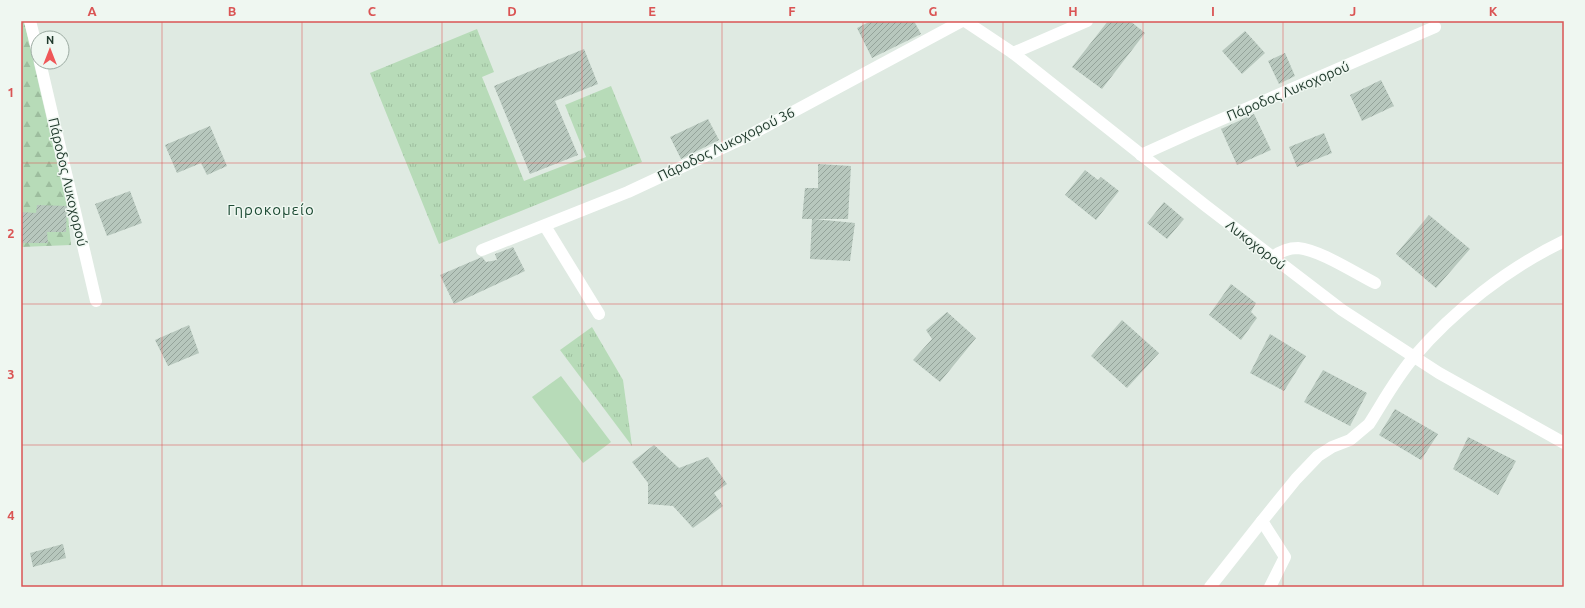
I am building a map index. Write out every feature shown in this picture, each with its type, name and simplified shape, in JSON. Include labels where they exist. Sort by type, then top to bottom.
[{"type":"street","name":"Λυκοχορού","points":[[964,21],[1013,53],[1272,258],[1342,310],[1413,358],[1564,443]]},
{"type":"street","name":"Πάροδος Λυκοχορού 36","points":[[482,250],[628,192],[748,136],[964,21]]},
{"type":"street","points":[[1013,53],[1087,21]]},
{"type":"street","name":"Πάροδος Λυκοχορού","points":[[1141,155],[1435,27]]},
{"type":"street","name":"Πάροδος Λυκοχορού","points":[[42,70],[96,301]]},
{"type":"street","points":[[544,226],[599,314]]},
{"type":"street","points":[[1210,587],[1296,479],[1318,456],[1332,447],[1350,440],[1369,424],[1413,358],[1437,333],[1472,301],[1540,252],[1564,241]]},
{"type":"street","points":[[1272,258],[1284,250],[1303,249],[1330,260],[1375,283]]},
{"type":"street","points":[[1262,521],[1285,557],[1270,587]]},
{"type":"green space","points":[[21,21],[24,21],[30,47],[30,70],[35,70],[67,206],[71,245],[21,247]]},
{"type":"green space","points":[[477,29],[494,72],[482,77],[524,181],[586,157],[565,105],[611,86],[642,162],[439,244],[370,73]]},
{"type":"green space","points":[[592,327],[623,380],[632,446],[560,350]]},
{"type":"green space","points":[[561,376],[611,442],[583,463],[532,397]]},
{"type":"building","points":[[871,21],[914,21],[921,34],[872,58],[857,28]]},
{"type":"building","points":[[1108,21],[1130,21],[1145,33],[1102,89],[1072,67]]},
{"type":"building","points":[[1245,31],[1265,53],[1242,74],[1222,51]]},
{"type":"building","points":[[584,49],[598,84],[555,101],[578,155],[530,174],[494,86]]},
{"type":"building","points":[[1285,53],[1295,76],[1279,84],[1268,61]]},
{"type":"building","points":[[1381,80],[1394,106],[1362,121],[1350,95]]},
{"type":"building","points":[[1254,114],[1271,150],[1237,165],[1221,129]]},
{"type":"building","points":[[708,119],[719,140],[681,159],[670,137]]},
{"type":"building","points":[[210,126],[227,166],[207,175],[201,163],[177,173],[165,145]]},
{"type":"building","points":[[1324,133],[1332,153],[1297,167],[1289,147]]},
{"type":"building","points":[[818,164],[851,166],[848,219],[814,219],[855,223],[850,261],[810,259],[812,219],[802,219],[805,188],[818,188]]},
{"type":"building","points":[[1085,170],[1098,180],[1101,177],[1119,191],[1096,220],[1065,195]]},
{"type":"building","points":[[130,191],[142,223],[107,236],[95,204]]},
{"type":"building","points":[[1164,202],[1184,219],[1167,239],[1147,223]]},
{"type":"building","points":[[37,205],[67,206],[66,232],[47,232],[48,243],[21,243],[21,212],[36,213]]},
{"type":"building","points":[[1429,215],[1470,249],[1436,288],[1396,254]]},
{"type":"building","points":[[513,247],[525,271],[454,304],[440,275],[482,257],[486,262],[497,260],[495,254]]},
{"type":"building","points":[[1231,284],[1256,303],[1251,312],[1257,318],[1241,340],[1209,315]]},
{"type":"building","points":[[947,312],[976,338],[940,382],[913,360],[932,339],[926,330]]},
{"type":"building","points":[[1122,320],[1159,353],[1127,388],[1091,356]]},
{"type":"building","points":[[189,325],[199,353],[168,366],[155,340]]},
{"type":"building","points":[[1270,334],[1306,356],[1284,391],[1250,373]]},
{"type":"building","points":[[1323,370],[1367,393],[1350,426],[1304,402]]},
{"type":"building","points":[[1395,409],[1438,434],[1421,460],[1379,435]]},
{"type":"building","points":[[1468,437],[1516,461],[1498,495],[1453,469]]},
{"type":"building","points":[[654,445],[679,468],[708,457],[727,484],[714,493],[723,506],[693,528],[673,506],[648,504],[648,483],[632,462]]},
{"type":"building","points":[[63,544],[66,558],[33,567],[30,553]]},
{"type":"district","name":"Γηροκομείο","points":[[271,210]]}]
